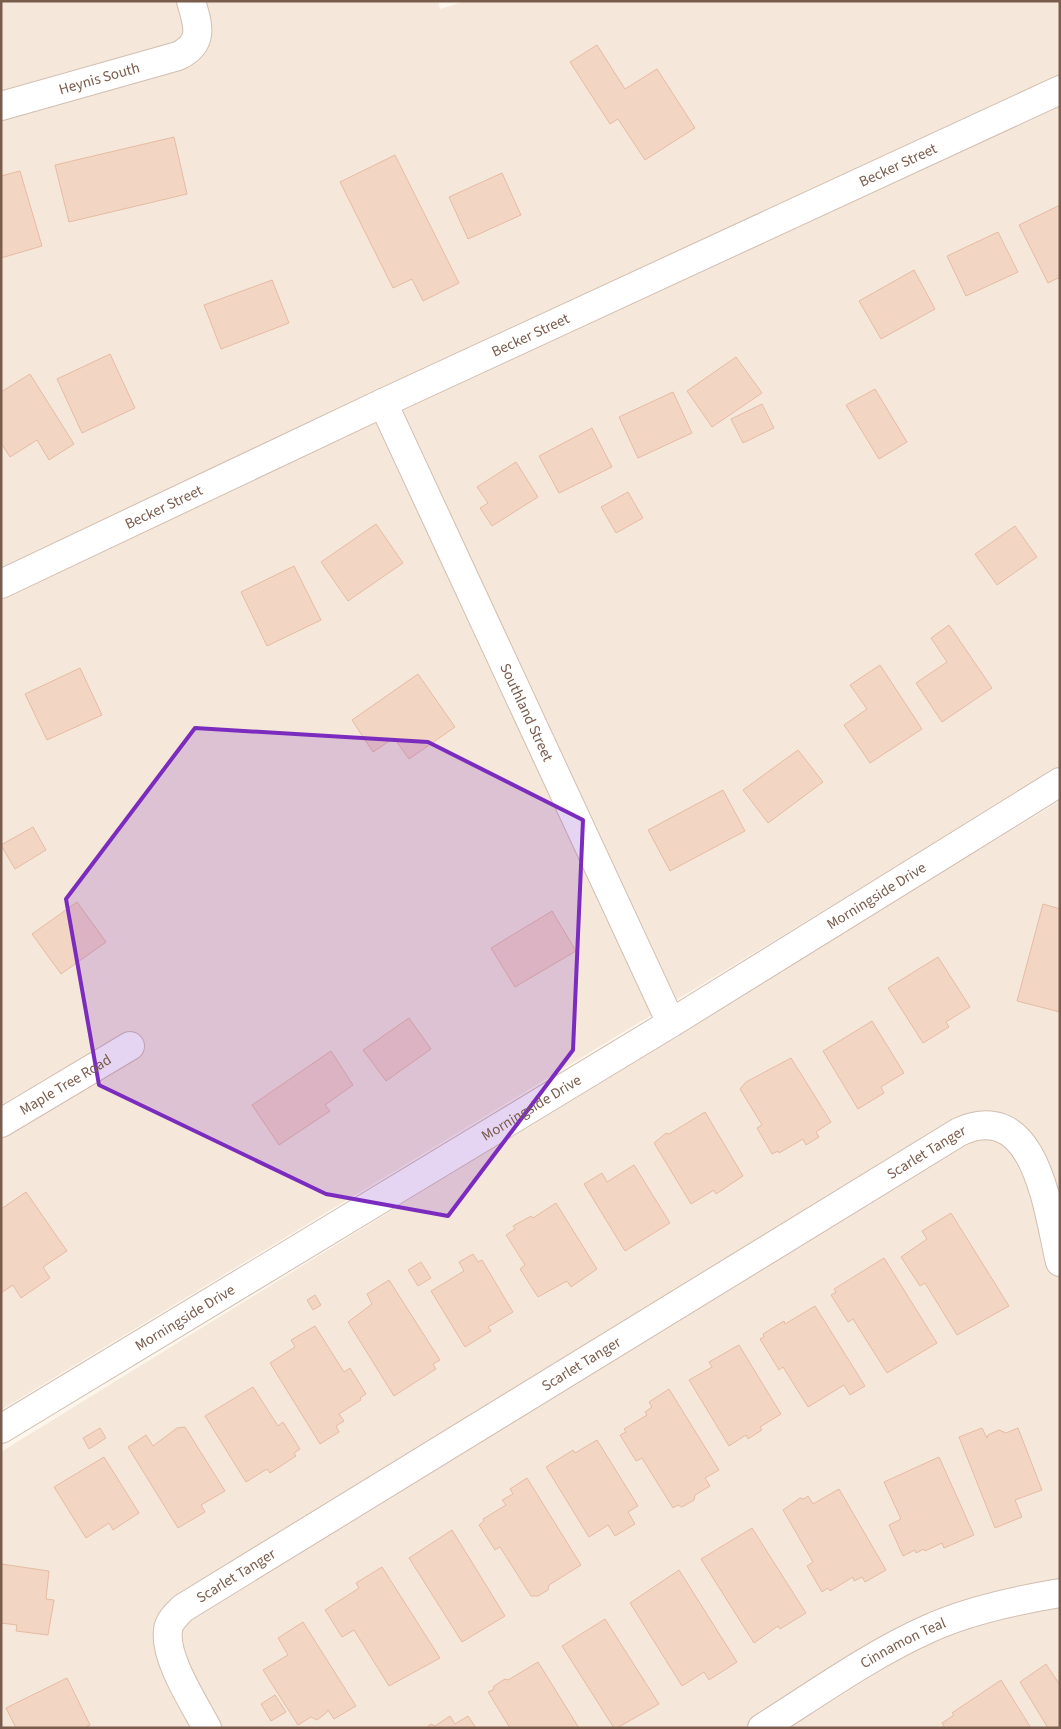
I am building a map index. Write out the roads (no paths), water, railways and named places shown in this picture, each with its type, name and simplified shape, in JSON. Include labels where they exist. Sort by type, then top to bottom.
[{"type":"street","name":"Heynis South","points":[[1,106],[178,56],[195,44],[198,32],[191,1]]},
{"type":"street","name":"Becker Street","points":[[1,584],[383,403],[1060,90]]},
{"type":"street","name":"Southland Street","points":[[383,403],[671,1023]]},
{"type":"street","name":"Morningside Drive","points":[[1,1429],[671,1023],[1060,782]]},
{"type":"street","name":"Maple Tree Road","points":[[1,1123],[130,1046]]},
{"type":"street","name":"Scarlet Tanger","points":[[207,1728],[171,1655],[167,1642],[168,1628],[178,1613],[200,1597],[959,1132],[970,1127],[984,1126],[1007,1130],[1026,1147],[1038,1174],[1060,1262]]},
{"type":"street","name":"Cinnamon Teal","points":[[762,1728],[881,1654],[930,1628],[1005,1604],[1060,1593]]}]
